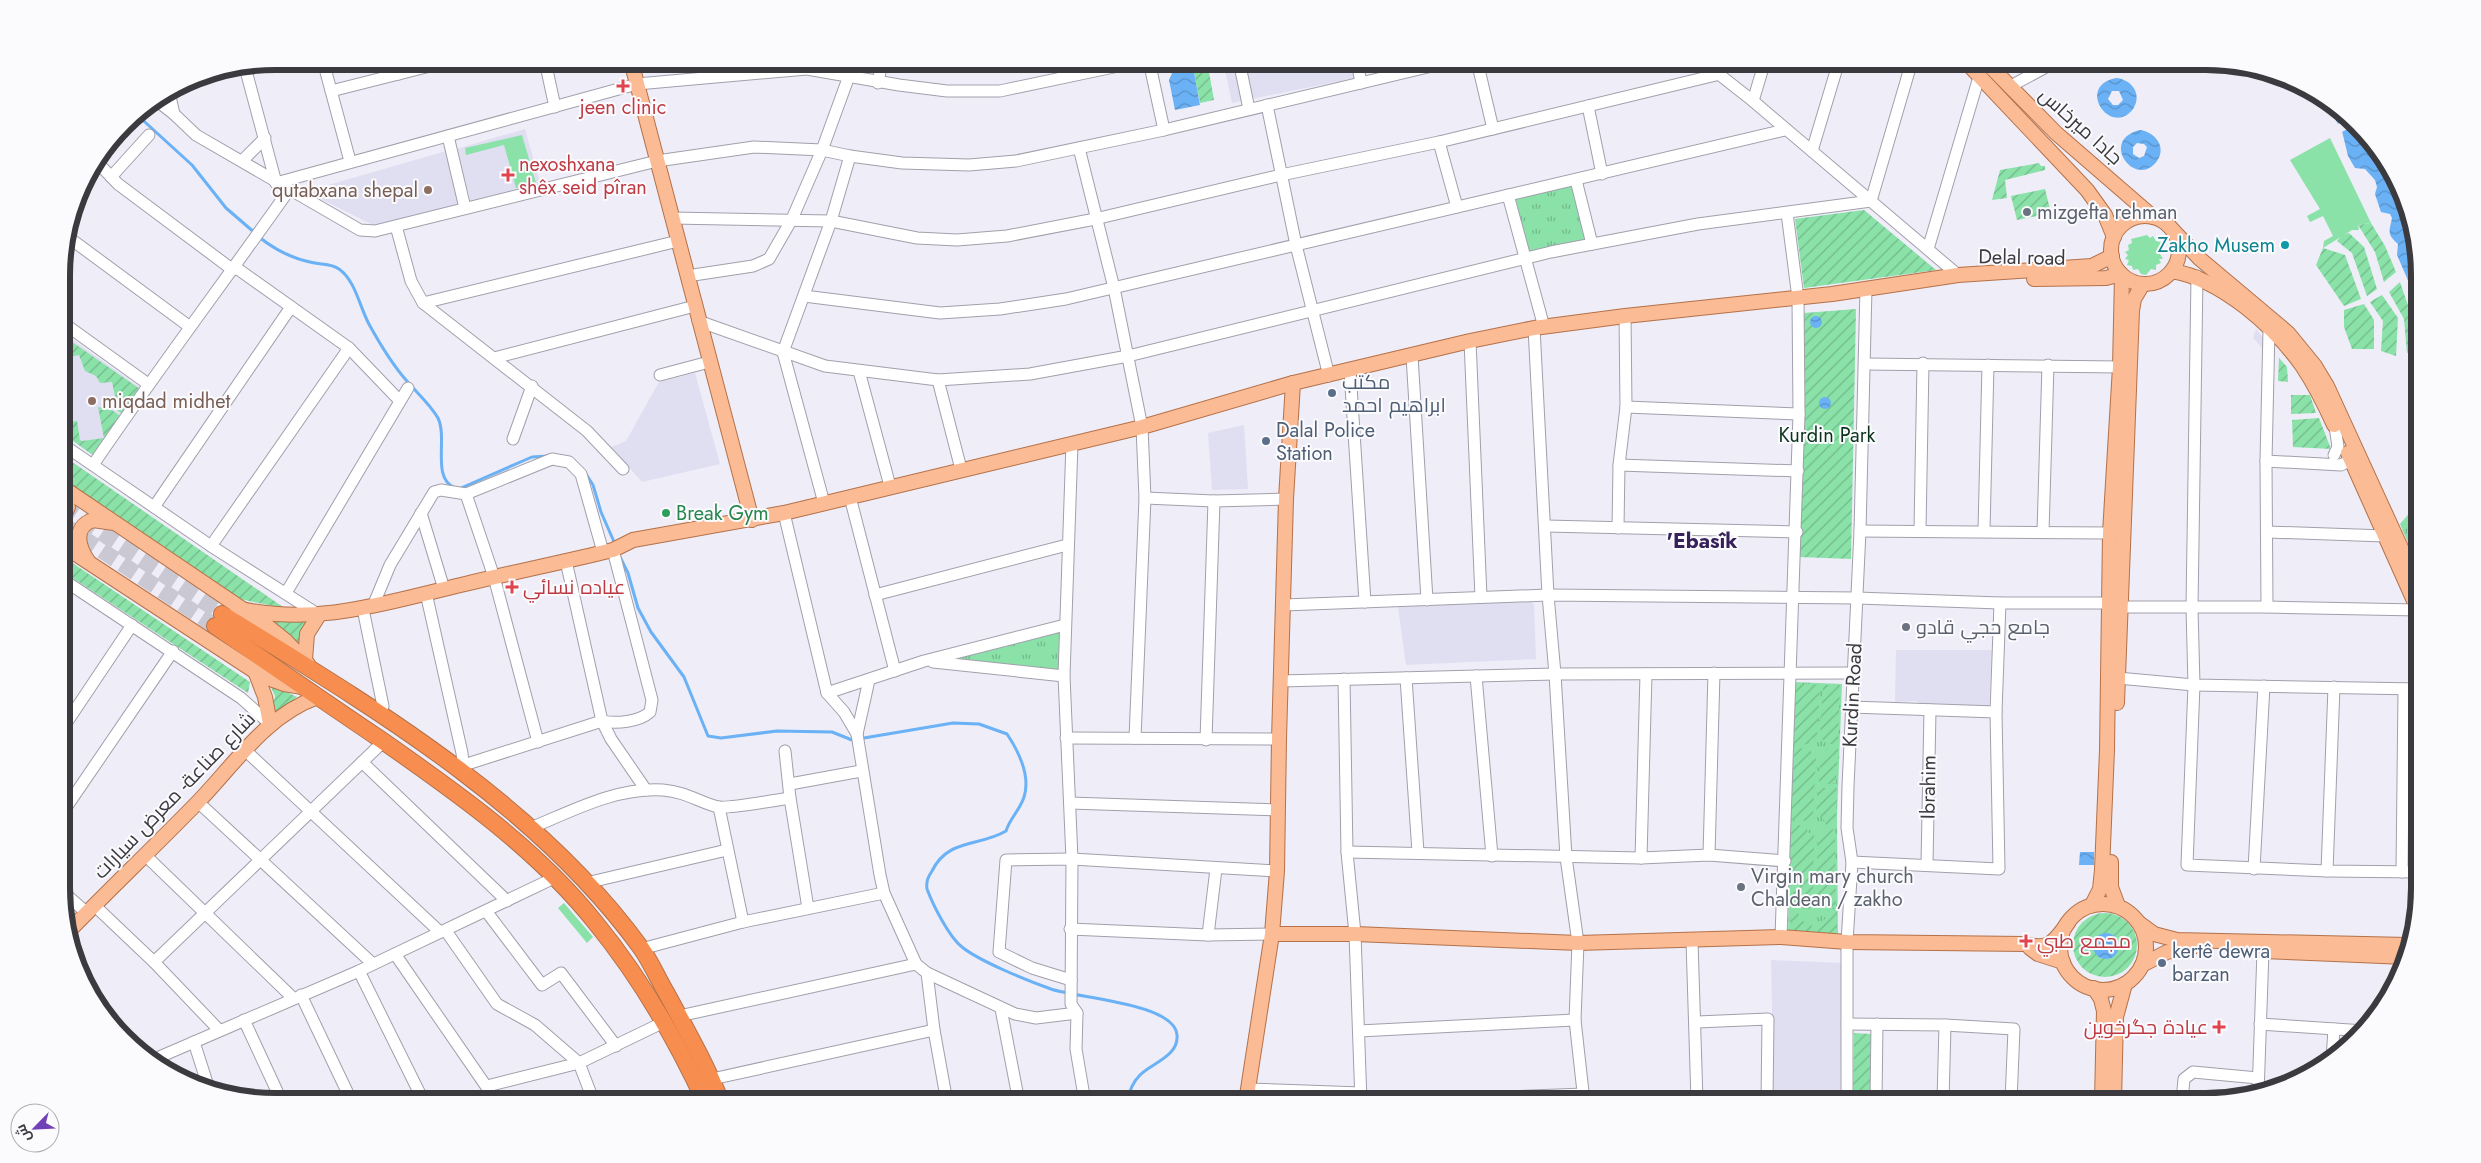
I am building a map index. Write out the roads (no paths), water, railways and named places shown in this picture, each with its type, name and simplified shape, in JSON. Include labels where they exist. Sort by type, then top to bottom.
[{"type":"highway","points":[[225,616],[309,665],[381,712],[464,770],[532,828],[586,883],[641,949],[672,1019],[701,1093]]},
{"type":"highway","points":[[225,616],[304,687],[384,742],[488,819],[554,878],[594,920],[672,1019],[712,1079],[717,1093]]},
{"type":"main road","points":[[634,70],[698,321],[752,520]]},
{"type":"main road","points":[[1973,70],[2087,190],[2105,215],[2114,236],[2112,256],[2122,275],[2120,367],[2110,533],[2118,678],[2111,887],[2118,906]]},
{"type":"main road","name":"جادا ميرخاس","points":[[1993,70],[2056,133],[2153,217]]},
{"type":"main road","points":[[2114,236],[2130,220],[2142,216],[2153,217],[2168,225],[2200,259],[2273,319],[2311,361],[2327,386],[2411,570]]},
{"type":"main road","points":[[2122,275],[2143,284],[2162,280],[2172,271],[2179,251],[2176,237],[2168,225]]},
{"type":"main road","name":"Delal road","points":[[1958,274],[2092,266],[2112,256]]},
{"type":"main road","points":[[2172,271],[2197,276],[2234,299],[2269,329],[2303,366],[2335,426],[2411,593]]},
{"type":"main road","points":[[70,492],[117,524],[225,616],[268,614],[320,615],[368,608],[608,551],[633,540],[784,513],[1142,427],[1293,383],[1329,376],[1470,341],[1539,328],[1625,316],[1798,298],[1958,274]]},
{"type":"main road","name":"Delal road","points":[[1958,274],[1993,279],[2089,279],[2122,275]]},
{"type":"main road","points":[[2092,905],[2100,889],[2101,880],[2114,605],[2132,311],[2134,298],[2143,284]]},
{"type":"main road","points":[[1247,1093],[1272,934],[1277,872],[1278,739],[1284,605],[1286,499],[1293,383]]},
{"type":"main road","points":[[91,564],[81,548],[79,540],[81,530],[93,520],[117,524]]},
{"type":"main road","points":[[70,550],[255,671],[274,681],[304,687]]},
{"type":"main road","points":[[309,665],[307,634],[320,615]]},
{"type":"main road","points":[[255,671],[265,697],[270,724]]},
{"type":"main road","name":"شارع صناعة- معرض سيارات","points":[[74,926],[198,802],[270,724],[292,708],[318,697]]},
{"type":"main road","points":[[1272,934],[1354,934],[1578,943],[1781,937],[1846,942],[2025,944],[2040,948],[2052,943],[2082,909],[2092,905],[2109,904],[2118,906],[2134,916],[2154,934],[2177,940],[2403,946]]},
{"type":"main road","points":[[2068,923],[2061,942],[2063,962],[2075,979],[2094,988],[2112,989],[2125,984],[2136,974],[2142,965],[2146,944],[2140,923]]},
{"type":"main road","points":[[2025,944],[2038,954],[2063,962]]},
{"type":"main road","points":[[2142,965],[2167,952],[2191,947],[2399,957]]},
{"type":"main road","points":[[2114,1093],[2116,1016],[2125,984]]},
{"type":"main road","points":[[2094,988],[2101,999],[2104,1011],[2102,1093]]},
{"type":"street","points":[[325,70],[350,161]]},
{"type":"street","points":[[398,70],[399,74]]},
{"type":"street","points":[[331,91],[415,70]]},
{"type":"street","points":[[546,70],[555,107]]},
{"type":"street","points":[[276,183],[350,161],[638,84],[796,70]]},
{"type":"street","points":[[813,70],[878,83],[947,91],[1000,91],[1099,70]]},
{"type":"street","points":[[878,83],[880,70]]},
{"type":"street","points":[[1152,70],[1164,130]]},
{"type":"street","points":[[1241,70],[1249,109]]},
{"type":"street","points":[[1359,70],[1361,83]]},
{"type":"street","points":[[161,104],[196,135],[276,183],[360,230],[374,231],[657,161],[754,147],[822,150],[902,163],[969,165],[1016,161],[1164,130],[1416,70]]},
{"type":"street","points":[[1479,70],[1492,129]]},
{"type":"street","points":[[1714,70],[1958,274]]},
{"type":"street","points":[[1753,101],[1762,70]]},
{"type":"street","points":[[1812,151],[1836,70]]},
{"type":"street","points":[[1871,201],[1909,70]]},
{"type":"street","points":[[2009,88],[2041,70]]},
{"type":"street","points":[[246,72],[276,183]]},
{"type":"street","points":[[672,218],[831,221],[917,238],[957,240],[1007,236],[1096,219],[1280,175],[1440,142],[1720,74]]},
{"type":"street","points":[[687,276],[754,266],[769,259],[792,219],[822,150],[849,76]]},
{"type":"street","points":[[1928,249],[1979,77]]},
{"type":"street","points":[[170,98],[174,114]]},
{"type":"street","points":[[1267,105],[1296,246],[1329,376]]},
{"type":"street","points":[[1588,106],[1602,174]]},
{"type":"street","points":[[804,296],[940,313],[1000,309],[1066,299],[1785,130]]},
{"type":"street","points":[[111,177],[149,136]]},
{"type":"street","points":[[448,136],[465,208]]},
{"type":"street","points":[[242,161],[265,138]]},
{"type":"street","points":[[1440,142],[1457,207]]},
{"type":"street","points":[[1079,148],[1114,288],[1142,427],[1144,498],[1135,738]]},
{"type":"street","points":[[824,503],[783,352],[831,221],[850,156]]},
{"type":"street","points":[[101,166],[111,177],[234,269],[349,348],[399,400]]},
{"type":"street","points":[[1576,180],[1592,244]]},
{"type":"street","points":[[93,465],[148,384],[234,269],[289,190]]},
{"type":"street","points":[[1508,195],[1525,259],[1539,328],[1548,595],[1555,674],[1566,857],[1578,943],[1575,1020],[1583,1093]]},
{"type":"street","points":[[698,321],[826,366],[938,380],[1030,374],[1128,356],[1592,244],[1698,224],[1871,201]]},
{"type":"street","points":[[1781,937],[1785,861],[1791,598],[1796,532],[1799,414],[1798,298],[1787,213]]},
{"type":"street","points":[[396,226],[411,281],[423,302],[587,431],[623,469]]},
{"type":"street","points":[[73,241],[190,327]]},
{"type":"street","points":[[423,302],[678,241]]},
{"type":"street","points":[[2197,276],[2192,608],[2194,685],[2187,865],[2254,869],[2411,872]]},
{"type":"street","name":"Kurdin Road","points":[[1847,1093],[1846,942],[1852,862],[1847,828],[1860,531],[1866,288]]},
{"type":"street","points":[[494,358],[695,306]]},
{"type":"street","points":[[154,507],[291,307]]},
{"type":"street","points":[[1618,528],[1619,465],[1626,407],[1625,316]]},
{"type":"street","points":[[70,328],[148,384]]},
{"type":"street","points":[[2267,607],[2268,532],[2266,461],[2269,329]]},
{"type":"street","points":[[1470,341],[1481,597]]},
{"type":"street","points":[[211,546],[349,348]]},
{"type":"street","points":[[1412,356],[1427,600]]},
{"type":"street","points":[[660,375],[709,362]]},
{"type":"street","points":[[1865,364],[2120,367]]},
{"type":"street","points":[[1920,530],[1923,364]]},
{"type":"street","points":[[1984,530],[1988,365]]},
{"type":"street","points":[[2043,532],[2048,365]]},
{"type":"street","points":[[860,371],[890,486]]},
{"type":"street","points":[[1350,371],[1365,602]]},
{"type":"street","points":[[938,380],[961,469]]},
{"type":"street","points":[[513,439],[532,386]]},
{"type":"street","points":[[286,593],[399,400],[408,388]]},
{"type":"street","points":[[1626,407],[1799,414]]},
{"type":"street","points":[[2334,455],[2338,447],[2335,426]]},
{"type":"street","points":[[1072,443],[1064,676],[1072,859],[1071,980],[1076,1049],[1083,1093]]},
{"type":"street","points":[[70,449],[211,546],[320,615]]},
{"type":"street","points":[[381,712],[368,608],[390,565],[437,490],[466,494],[552,459],[569,462],[581,474],[608,551],[652,706],[650,712],[640,718],[618,722],[602,721],[538,742],[464,770],[426,593]]},
{"type":"street","points":[[2266,461],[2341,465],[2351,460]]},
{"type":"street","points":[[1619,465],[1798,471]]},
{"type":"street","points":[[466,494],[494,577],[538,742]]},
{"type":"street","points":[[850,496],[895,671]]},
{"type":"street","points":[[1144,498],[1214,501],[1286,499]]},
{"type":"street","points":[[1206,740],[1214,501]]},
{"type":"street","points":[[784,513],[827,693],[844,712],[856,734],[861,771],[884,892],[916,964],[928,973],[976,994],[1001,1009],[1014,1014],[1036,1018],[1074,1009]]},
{"type":"street","points":[[421,514],[444,589]]},
{"type":"street","points":[[1546,526],[1796,532]]},
{"type":"street","points":[[1860,531],[1984,530],[2110,533]]},
{"type":"street","points":[[2268,532],[2385,536]]},
{"type":"street","points":[[875,595],[1067,545]]},
{"type":"street","points":[[566,561],[602,721],[646,790]]},
{"type":"street","points":[[70,587],[173,651],[248,703],[270,724]]},
{"type":"street","points":[[1284,605],[1548,595],[1857,598],[2000,604],[2411,611]]},
{"type":"street","points":[[1852,862],[1927,864],[1999,869],[1996,712],[2000,604]]},
{"type":"street","points":[[70,717],[132,624]]},
{"type":"street","points":[[827,693],[924,661],[1065,625]]},
{"type":"street","points":[[70,802],[173,651]]},
{"type":"street","points":[[924,661],[1064,676]]},
{"type":"street","points":[[1710,855],[1714,673]]},
{"type":"street","points":[[1281,681],[1555,674],[1853,673]]},
{"type":"street","points":[[1641,858],[1646,674]]},
{"type":"street","points":[[1476,676],[1492,856]]},
{"type":"street","points":[[1406,678],[1418,852]]},
{"type":"street","points":[[2118,678],[2194,685],[2411,689]]},
{"type":"street","points":[[1344,679],[1347,852],[1354,934],[1361,1093]]},
{"type":"street","points":[[856,734],[869,680]]},
{"type":"street","points":[[2254,869],[2264,686]]},
{"type":"street","points":[[2327,871],[2334,687]]},
{"type":"street","points":[[2402,872],[2404,689]]},
{"type":"street","points":[[1851,707],[1996,712]]},
{"type":"street","name":"Ibrahim","points":[[1927,864],[1930,710]]},
{"type":"street","points":[[1066,738],[1278,739]]},
{"type":"street","points":[[154,962],[384,742]]},
{"type":"street","points":[[246,750],[311,812],[443,931],[497,1004],[535,1025],[579,1062],[591,1093]]},
{"type":"street","points":[[785,751],[790,798],[808,908]]},
{"type":"street","points":[[362,762],[507,901]]},
{"type":"street","points":[[790,784],[861,771]]},
{"type":"street","points":[[532,828],[601,799],[646,790],[662,790],[687,794],[719,807],[790,798]]},
{"type":"street","points":[[198,802],[373,964]]},
{"type":"street","points":[[1070,803],[1277,810]]},
{"type":"street","points":[[719,807],[742,922]]},
{"type":"street","points":[[586,883],[727,850]]},
{"type":"street","points":[[1347,852],[1641,858],[1710,855],[1785,861]]},
{"type":"street","points":[[145,855],[297,996],[347,1093]]},
{"type":"street","points":[[1071,980],[1032,968],[999,952],[1006,860],[1072,859],[1277,872]]},
{"type":"street","points":[[1208,935],[1216,868]]},
{"type":"street","points":[[159,1057],[297,996],[359,971],[554,878]]},
{"type":"street","points":[[641,949],[742,922],[884,892]]},
{"type":"street","points":[[70,896],[91,909],[154,962],[219,1030]]},
{"type":"street","points":[[486,911],[542,985],[562,974],[616,1046]]},
{"type":"street","points":[[1070,929],[1208,935],[1272,934]]},
{"type":"street","points":[[1692,941],[1697,1022],[1698,1093]]},
{"type":"street","points":[[2258,1086],[2263,951]]},
{"type":"street","points":[[395,954],[491,1093]]},
{"type":"street","points":[[487,1086],[579,1062],[672,1019],[916,964]]},
{"type":"street","points":[[359,971],[420,1093]]},
{"type":"street","points":[[928,973],[934,1030],[946,1093]]},
{"type":"street","points":[[1001,1009],[1017,1093]]},
{"type":"street","points":[[244,1020],[278,1093]]},
{"type":"street","points":[[1359,1031],[1575,1020]]},
{"type":"street","points":[[1697,1022],[1768,1020],[1767,1093]]},
{"type":"street","points":[[1848,1024],[1945,1025],[2014,1029],[2011,1093]]},
{"type":"street","points":[[1876,1093],[1877,1024]]},
{"type":"street","points":[[2260,1024],[2353,1030]]},
{"type":"street","points":[[1943,1093],[1945,1025]]},
{"type":"street","points":[[2333,1050],[2334,1029]]},
{"type":"street","points":[[712,1079],[934,1030]]},
{"type":"street","points":[[194,1042],[206,1081]]},
{"type":"street","points":[[2183,1093],[2184,1079],[2193,1072],[2258,1078]]},
{"type":"water","points":[[1194,70],[1200,105],[1175,110],[1169,80],[1173,71]]},
{"type":"water","points":[[2116,78],[2131,84],[2137,98],[2133,109],[2124,116],[2115,118],[2107,114],[2101,107],[2098,99],[2098,90],[2104,83]],"holes":[[[2112,91],[2119,91],[2123,100],[2118,105],[2113,105],[2108,99]]]},
{"type":"water","points":[[2331,112],[2369,150],[2390,184],[2400,209],[2407,235],[2411,261],[2411,290],[2397,255],[2398,244],[2390,233],[2392,218],[2390,214],[2381,212],[2375,194],[2377,187],[2375,180],[2365,169],[2355,168],[2348,156],[2342,131]]},
{"type":"water","points":[[2140,130],[2145,131],[2158,141],[2161,151],[2160,156],[2149,168],[2140,170],[2131,167],[2125,160],[2121,152],[2122,143],[2128,135]],"holes":[[[2137,143],[2144,144],[2147,147],[2144,156],[2139,158],[2133,154],[2133,147]]]},
{"type":"water","points":[[1816,316],[1822,322],[1816,328],[1810,322]]},
{"type":"water","points":[[1825,397],[1831,403],[1825,409],[1819,403]]},
{"type":"water","points":[[2080,852],[2094,852],[2094,865],[2079,865]]},
{"type":"water","points":[[2106,933],[2115,937],[2119,946],[2115,955],[2106,959],[2097,955],[2093,946],[2097,937]]},
{"type":"waterway","points":[[142,119],[192,165],[226,208],[255,233]]},
{"type":"waterway","points":[[259,237],[289,255],[314,263],[332,266],[345,274],[354,288],[366,319],[387,354],[401,374],[438,418],[442,436],[441,457],[444,476],[448,483],[455,488]]},
{"type":"waterway","points":[[461,488],[532,457],[548,456]]},
{"type":"waterway","points":[[586,474],[593,485],[601,512],[615,544]]},
{"type":"waterway","points":[[619,555],[628,573],[638,608],[651,632],[684,677],[708,736],[721,738],[777,731],[832,732],[852,740],[953,723],[979,724],[1007,734],[1016,748],[1025,772],[1026,789],[1020,806],[1006,831],[996,836],[955,848],[939,860],[929,875],[927,889],[937,912],[952,936],[962,947],[980,958],[1017,976],[1051,989],[1123,1003],[1160,1016],[1172,1024],[1177,1035],[1174,1048],[1138,1078],[1129,1093]]},
{"type":"tunnel","points":[[70,511],[222,614]]},
{"type":"tunnel","points":[[70,529],[215,626]]},
{"type":"place","name":"jeen clinic","points":[[623,86]]},
{"type":"place","name":"nexoshxana shêx seid pîran","points":[[508,175]]},
{"type":"place","name":"qutabxana shepal","points":[[428,190]]},
{"type":"place","name":"mizgefta rehman","points":[[2027,212]]},
{"type":"place","name":"Zakho Musem","points":[[2285,245]]},
{"type":"place","name":"مكتب ابراهيم احمد","points":[[1332,393]]},
{"type":"place","name":"miqdad midhet","points":[[92,401]]},
{"type":"place","name":"Dalal Police Station","points":[[1266,441]]},
{"type":"place","name":"Break Gym","points":[[666,513]]},
{"type":"place","name":"عياده نسائي","points":[[512,587]]},
{"type":"place","name":"جامع حجي قادو","points":[[1906,627]]},
{"type":"place","name":"Virgin mary church Chaldean / zakho","points":[[1741,887]]},
{"type":"place","name":"مجمع طبي","points":[[2026,941]]},
{"type":"place","name":"kertê dewra barzan","points":[[2162,963]]},
{"type":"place","name":"عيادة جگرخوين","points":[[2219,1027]]},
{"type":"district","name":"'Ebasîk","points":[[1702,541]]},
{"type":"park label","name":"Kurdin Park","points":[[1827,435]]}]
